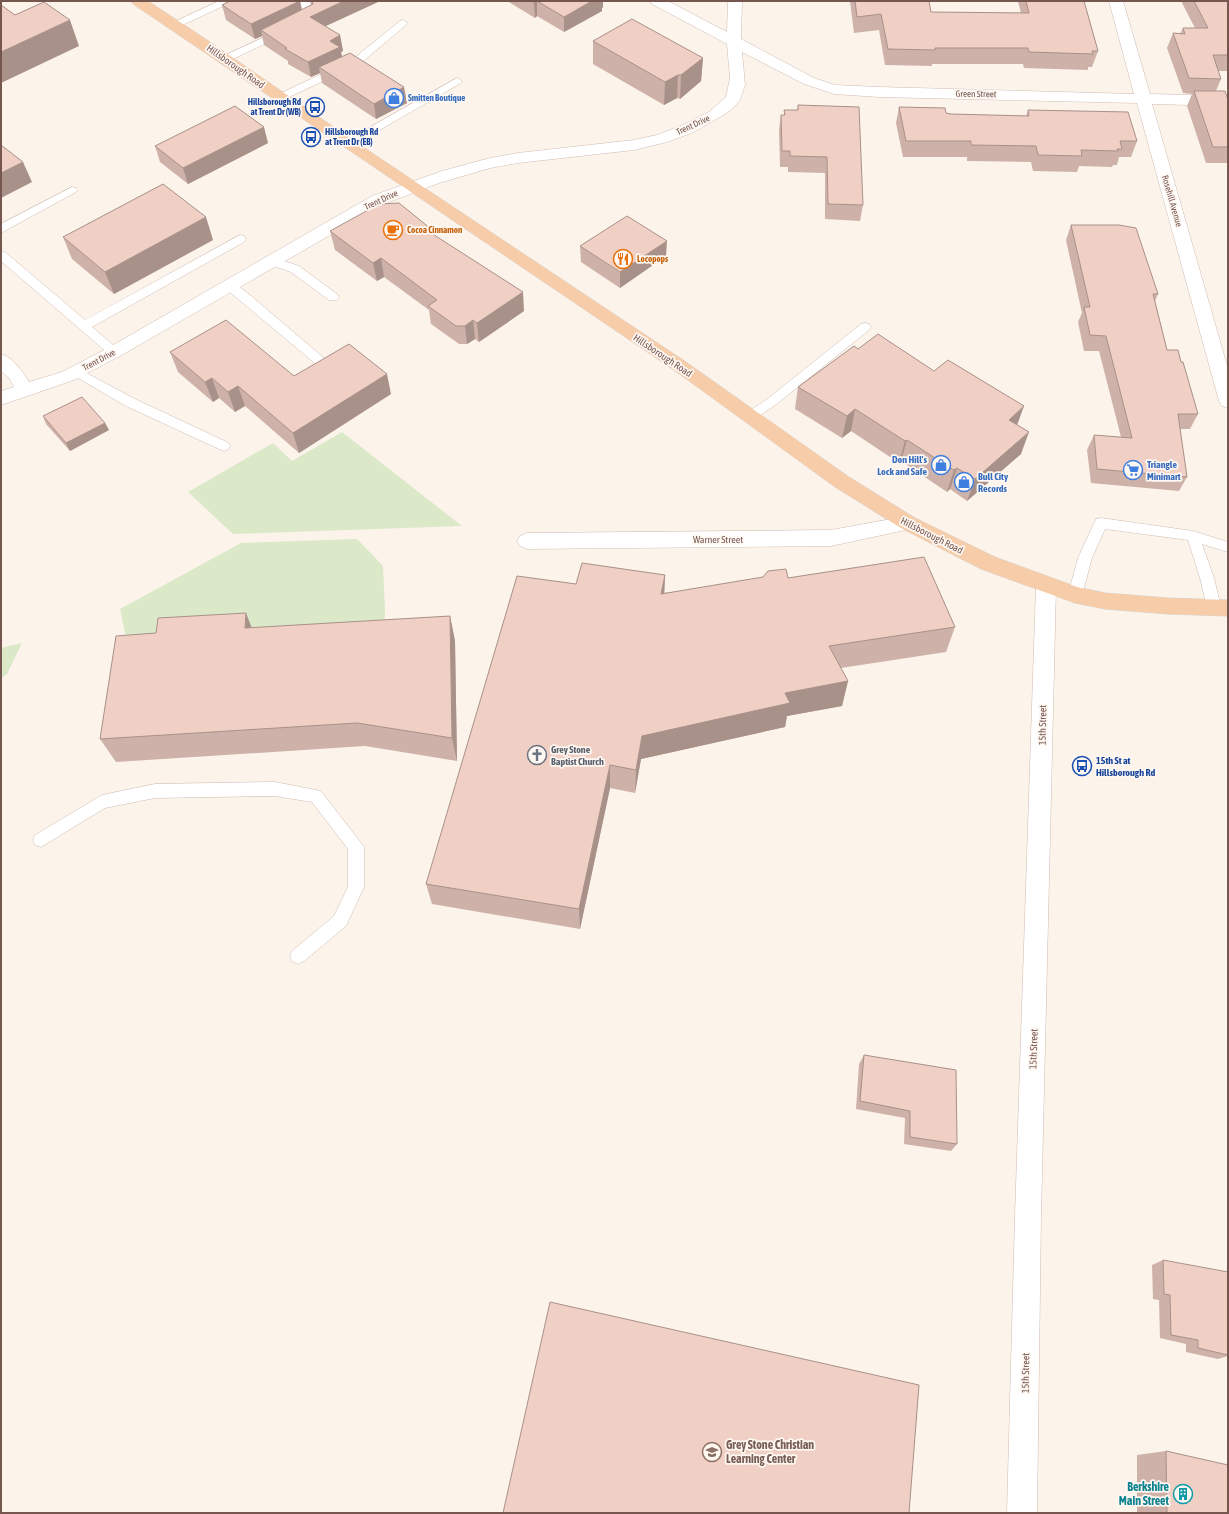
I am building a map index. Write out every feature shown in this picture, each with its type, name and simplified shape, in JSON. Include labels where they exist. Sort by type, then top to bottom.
[{"type":"main road","name":"Hillsborough Road","points":[[138,1],[348,144],[680,366],[842,482],[908,523],[988,564],[1046,586],[1075,595],[1161,606],[1221,607]]},
{"type":"street","name":"Green Street","points":[[657,1],[809,82],[834,89],[879,92],[1228,101]]},
{"type":"street","name":"Trent Drive","points":[[1,398],[77,372],[378,200],[412,186],[442,176],[492,163],[634,145],[658,140],[692,128],[720,111],[730,103],[735,96],[737,81],[734,42],[735,1]]},
{"type":"street","name":"Rosehill Avenue","points":[[1116,1],[1228,401]]},
{"type":"street","points":[[1,360],[15,374],[25,391]]},
{"type":"street","name":"Warner Street","points":[[527,541],[831,538],[908,523]]},
{"type":"street","name":"15th Street","points":[[1022,1513],[1028,1216],[1046,586]]},
{"type":"lane","points":[[175,25],[227,1]]},
{"type":"lane","points":[[225,59],[310,18],[306,3],[304,1]]},
{"type":"lane","points":[[281,97],[357,61],[403,22]]},
{"type":"lane","points":[[348,144],[457,81]]},
{"type":"lane","points":[[1,229],[72,190]]},
{"type":"lane","points":[[84,326],[240,239]]},
{"type":"lane","points":[[1,254],[114,352]]},
{"type":"lane","points":[[272,261],[294,269],[332,297]]},
{"type":"lane","points":[[229,285],[321,362]]},
{"type":"lane","points":[[750,416],[770,403],[865,327]]},
{"type":"lane","points":[[77,372],[97,386],[135,406],[224,446]]},
{"type":"lane","points":[[1075,595],[1085,558],[1101,523],[1194,536],[1228,548]]},
{"type":"lane","points":[[1194,536],[1221,607]]},
{"type":"lane","points":[[41,840],[102,802],[155,791],[275,789],[316,796],[356,847],[356,888],[340,921],[298,956]]},
{"type":"green space","points":[[342,432],[462,526],[233,534],[188,492],[273,443],[292,461]]},
{"type":"green space","points":[[357,539],[383,566],[385,609],[384,646],[131,661],[120,609],[241,543]]},
{"type":"green space","points":[[22,643],[7,674],[1,678],[1,648]]},
{"type":"building","points":[[230,1],[300,1],[251,24],[222,5]]},
{"type":"building","points":[[312,1],[344,1],[310,17],[340,35],[330,41],[340,47],[308,62],[285,49],[287,48],[261,30],[313,4]]},
{"type":"building","points":[[537,1],[592,1],[564,17]]},
{"type":"building","points":[[855,1],[929,1],[931,12],[1029,13],[1026,1],[1084,1],[1098,51],[1092,51],[1093,54],[1029,52],[1028,48],[935,48],[935,50],[888,49],[881,14],[857,17]]},
{"type":"building","points":[[1194,1],[1228,1],[1228,55],[1213,55],[1221,79],[1189,78],[1173,33],[1185,34],[1183,28],[1208,28]]},
{"type":"building","points":[[44,2],[70,20],[1,52],[1,5],[15,15]]},
{"type":"building","points":[[632,19],[703,58],[681,75],[678,75],[665,82],[593,41]]},
{"type":"building","points":[[350,53],[404,87],[374,104],[319,67]]},
{"type":"building","points":[[1194,91],[1225,91],[1228,100],[1228,147],[1213,147]]},
{"type":"building","points":[[798,105],[859,107],[863,205],[828,204],[827,157],[790,156],[790,151],[782,151],[781,115],[785,115],[784,110],[798,110]]},
{"type":"building","points":[[235,106],[264,127],[183,168],[155,146]]},
{"type":"building","points":[[899,107],[945,108],[946,113],[951,114],[1029,116],[1028,110],[1128,112],[1137,141],[1120,141],[1122,149],[1117,149],[1118,151],[1081,150],[1082,156],[1038,155],[1036,146],[971,145],[971,141],[906,141]]},
{"type":"building","points":[[1,145],[23,162],[1,173]]},
{"type":"building","points":[[163,184],[206,217],[105,272],[63,237]]},
{"type":"building","points":[[399,203],[431,229],[428,231],[523,292],[477,323],[473,320],[465,326],[456,326],[428,306],[437,300],[381,258],[373,263],[330,231],[379,204]]},
{"type":"building","points":[[627,216],[667,241],[620,272],[580,246]]},
{"type":"building","points":[[1071,225],[1119,225],[1136,228],[1158,294],[1153,294],[1167,350],[1178,350],[1198,414],[1178,414],[1187,477],[1097,469],[1094,435],[1132,438],[1106,336],[1090,335],[1084,307],[1090,307]]},
{"type":"building","points":[[226,320],[294,376],[349,344],[387,374],[293,433],[238,386],[228,392],[212,378],[205,382],[170,352]]},
{"type":"building","points":[[878,334],[934,371],[948,360],[1024,406],[1009,420],[1029,432],[975,479],[957,468],[954,470],[855,409],[847,416],[798,387],[854,346],[858,349]]},
{"type":"building","points":[[82,397],[105,423],[66,443],[43,416]]},
{"type":"building","points":[[924,557],[955,627],[829,646],[848,681],[785,693],[790,703],[642,736],[636,770],[610,765],[579,909],[426,884],[517,576],[576,584],[582,563],[665,575],[661,594],[763,577],[768,571],[786,569],[788,578]]},
{"type":"building","points":[[246,613],[245,628],[450,616],[452,738],[357,723],[100,739],[116,636],[156,633],[158,618]]},
{"type":"building","points":[[864,1055],[956,1070],[957,1144],[910,1137],[910,1111],[860,1101]]},
{"type":"building","points":[[1163,1260],[1228,1272],[1228,1355],[1198,1348],[1198,1340],[1171,1335],[1170,1295],[1164,1294]]},
{"type":"building","name":"Grey Stone Christian Learning Center","points":[[550,1302],[919,1385],[909,1513],[503,1513]]},
{"type":"building","name":"Berkshire Main Street","points":[[1166,1451],[1228,1465],[1228,1513],[1167,1513]]},
{"type":"place","name":"Smitten Boutique","points":[[394,98]]},
{"type":"place","name":"Hillsborough Rd at Trent Dr (WB)","points":[[315,107]]},
{"type":"place","name":"Hillsborough Rd at Trent Dr (EB)","points":[[311,137]]},
{"type":"place","name":"Cocoa Cinnamon","points":[[393,230]]},
{"type":"place","name":"Locopops","points":[[623,259]]},
{"type":"place","name":"Don Hill's Lock and Safe","points":[[941,465]]},
{"type":"place","name":"Triangle Minimart","points":[[1133,470]]},
{"type":"place","name":"Bull City Records","points":[[964,482]]},
{"type":"place","name":"Grey Stone Baptist Church","points":[[537,755]]},
{"type":"place","name":"15th St at Hillsborough Rd","points":[[1082,766]]},
{"type":"place","name":"Grey Stone Christian Learning Center","points":[[712,1452]]},
{"type":"place","name":"Berkshire Main Street","points":[[1183,1494]]}]
